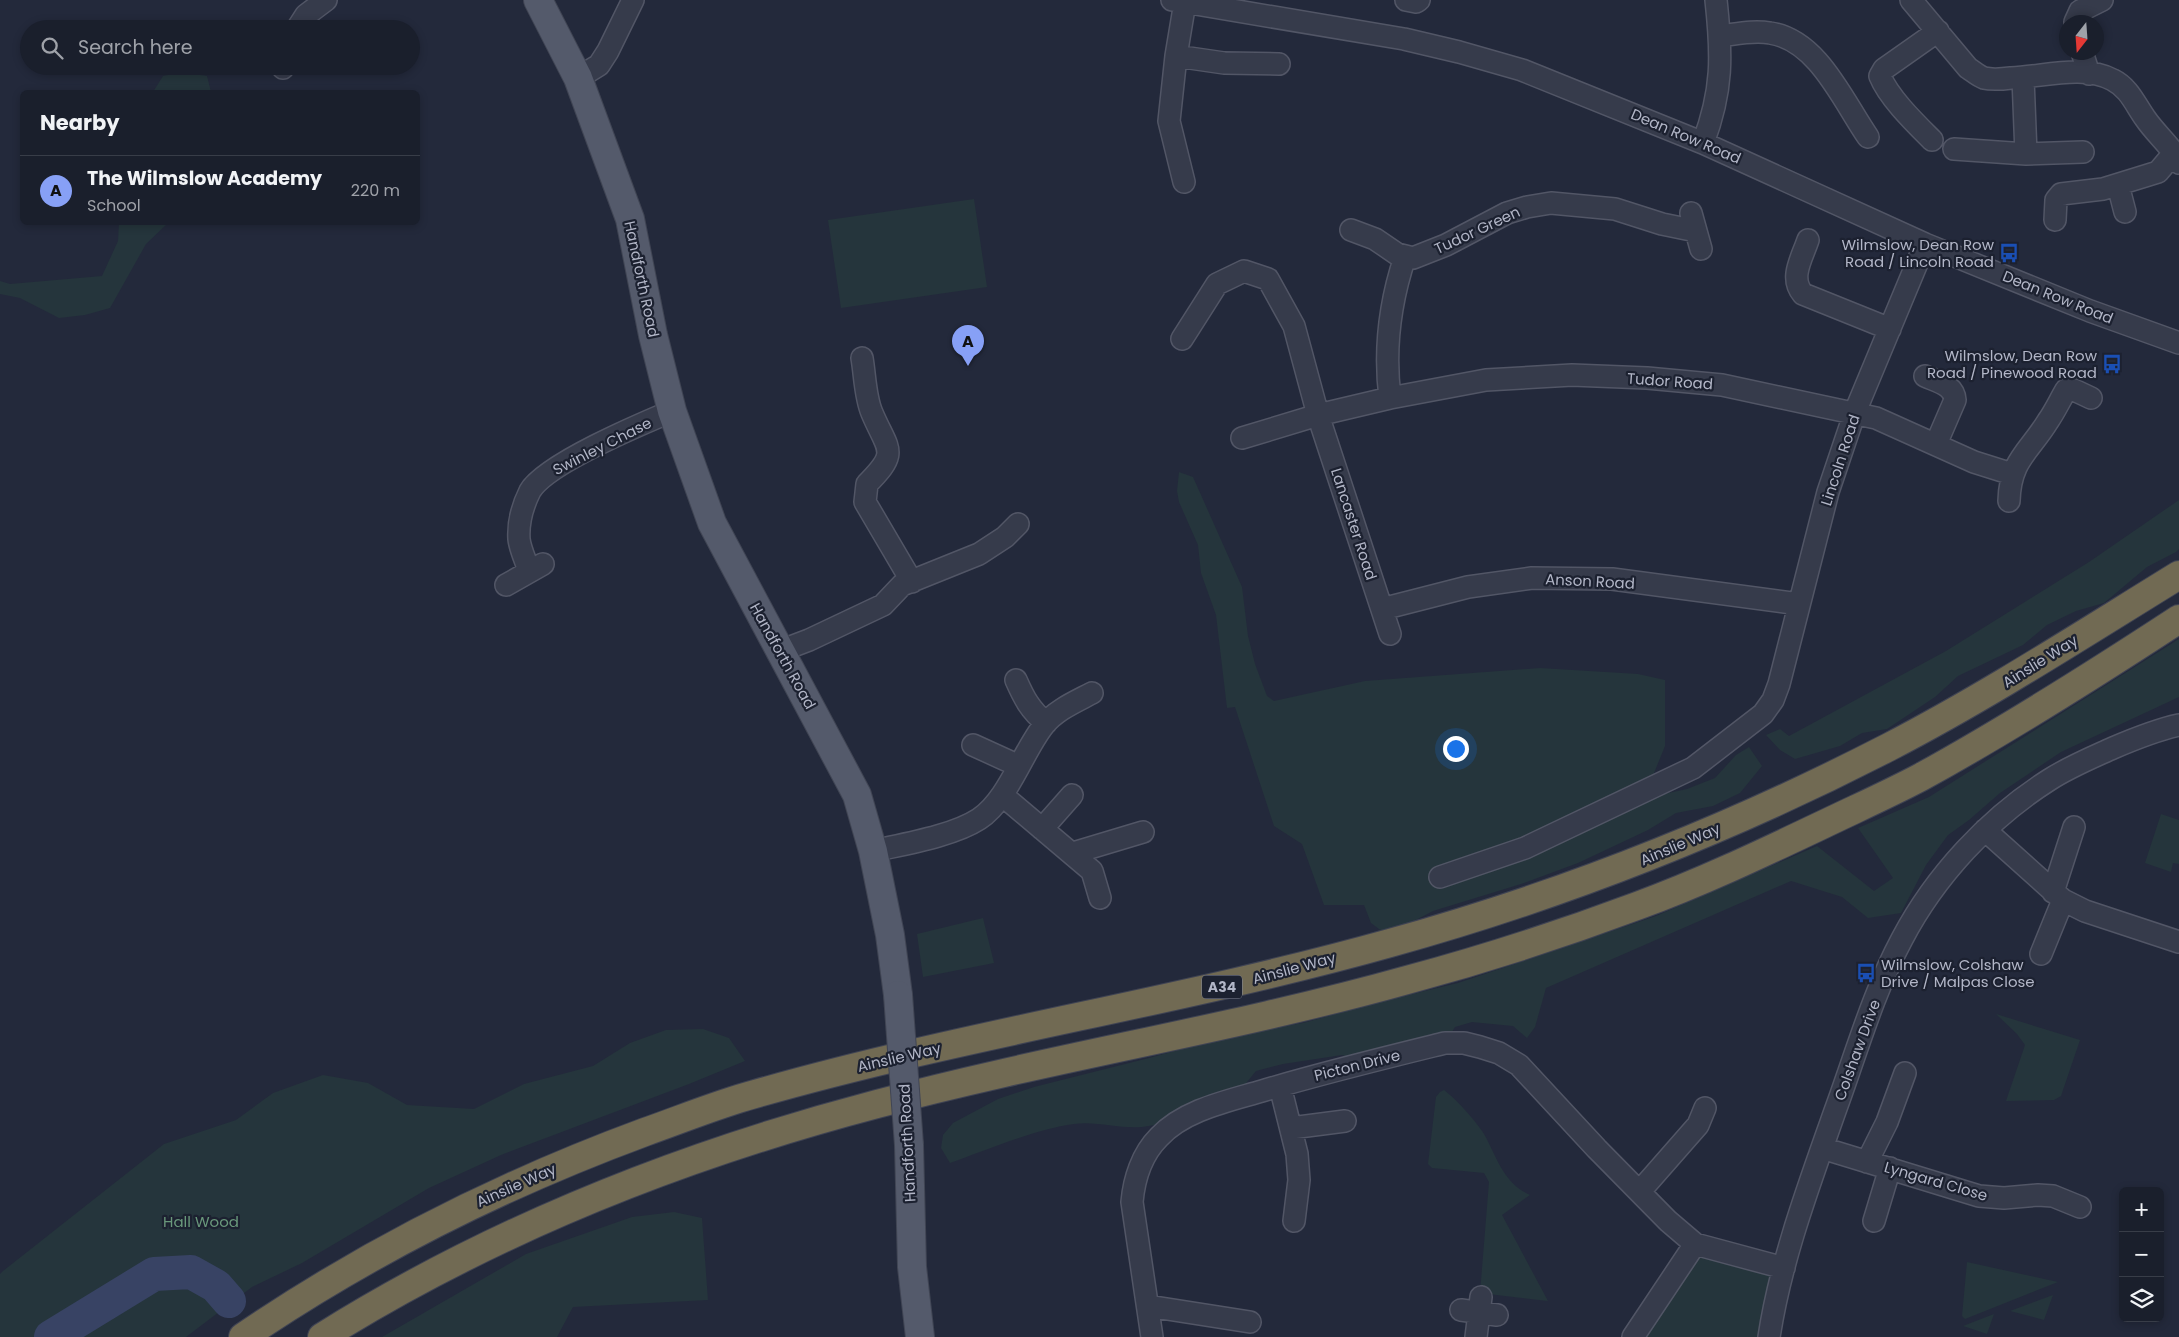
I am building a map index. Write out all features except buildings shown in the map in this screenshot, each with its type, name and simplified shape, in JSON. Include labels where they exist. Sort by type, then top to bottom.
[{"type":"highway","name":"Ainslie Way","points":[[243,1337],[333,1280],[421,1230],[514,1185],[597,1150],[749,1096],[866,1064],[1224,986],[1393,942],[1614,871],[1706,834],[1814,785],[1891,746],[2032,667],[2179,575]]},
{"type":"highway","name":"A34","points":[[322,1337],[365,1310],[461,1259],[613,1190],[694,1159],[874,1104],[1405,981],[1541,940],[1641,905],[1731,868],[1917,779],[2054,700],[2179,619]]},
{"type":"main road","name":"Handforth Road","points":[[538,0],[578,78],[630,218],[653,335],[672,411],[712,523],[857,795],[873,851],[890,935],[898,995],[909,1145],[912,1267],[920,1337]]},
{"type":"street","points":[[303,20],[306,15],[326,0]]},
{"type":"street","points":[[578,78],[599,64],[608,51],[633,0]]},
{"type":"street","points":[[1406,0],[1416,2],[1419,0]]},
{"type":"street","points":[[1703,143],[1719,89],[1721,61],[1716,0]]},
{"type":"street","points":[[2078,15],[2080,11],[2102,0]]},
{"type":"street","points":[[1179,1],[1176,56],[1169,121],[1184,182]]},
{"type":"street","name":"Dean Row Road","points":[[1179,1],[1298,22],[1362,30],[1459,52],[1522,70],[1703,143],[1926,244],[2090,311],[2179,343]]},
{"type":"street","points":[[1913,1],[1968,68],[1976,74],[1986,78],[2023,78],[2075,72],[2102,76],[2114,80],[2125,88],[2135,100],[2145,119],[2175,149],[2158,172],[2103,189],[2071,191],[2060,194],[2056,200],[2056,220]]},
{"type":"street","points":[[1932,140],[1883,84],[1880,76],[1884,69],[1938,31]]},
{"type":"street","points":[[1720,36],[1756,32],[1772,33],[1792,39],[1819,61],[1868,137]]},
{"type":"street","points":[[1176,56],[1224,63],[1278,64]]},
{"type":"street","points":[[2085,60],[2089,74]]},
{"type":"street","points":[[2023,78],[2026,154]]},
{"type":"street","points":[[1954,148],[2026,154],[2083,152]]},
{"type":"street","points":[[2118,185],[2125,212]]},
{"type":"street","name":"Tudor Green","points":[[1405,257],[1413,258],[1424,255],[1507,213],[1551,203],[1615,209],[1662,224],[1696,231]]},
{"type":"street","points":[[1350,230],[1375,239],[1397,254],[1405,257],[1396,282],[1390,315],[1387,365],[1390,398]]},
{"type":"street","points":[[1808,240],[1795,279],[1797,288],[1802,294],[1890,329]]},
{"type":"street","name":"Lincoln Road","points":[[1440,877],[1525,848],[1694,768],[1763,714],[1774,700],[1828,492],[1855,412],[1926,244]]},
{"type":"street","points":[[1182,340],[1217,284],[1244,271],[1268,279],[1294,326],[1318,415]]},
{"type":"street","points":[[862,358],[871,412],[885,436],[888,453],[885,466],[866,484],[865,502],[912,582]]},
{"type":"street","name":"Tudor Road","points":[[1242,438],[1318,415],[1390,398],[1486,380],[1572,375],[1647,378],[1722,385],[1855,412],[1894,424],[1974,462],[2012,474]]},
{"type":"street","points":[[1925,376],[1949,387],[1954,393],[1955,400],[1936,444]]},
{"type":"street","points":[[2009,501],[2012,474],[2026,448],[2048,422],[2066,390],[2074,390],[2091,398]]},
{"type":"street","name":"Swinley Chase","points":[[506,585],[536,568],[519,540],[521,515],[531,490],[548,473],[621,433],[672,411]]},
{"type":"street","name":"Lancaster Road","points":[[1318,415],[1390,634]]},
{"type":"street","points":[[780,650],[809,640],[883,605],[902,585],[979,554],[1005,536],[1018,524]]},
{"type":"street","name":"Anson Road","points":[[1382,609],[1468,587],[1532,578],[1612,579],[1799,604]]},
{"type":"street","points":[[1016,680],[1024,699],[1033,712],[1046,722]]},
{"type":"street","points":[[873,851],[914,842],[962,827],[980,818],[1002,795],[1046,722],[1062,709],[1092,693]]},
{"type":"street","name":"Colshaw Drive","points":[[1769,1337],[1792,1238],[1822,1148],[1884,977],[1901,940],[1930,893],[1986,830],[2010,808],[2050,780],[2081,763],[2131,740],[2179,724]]},
{"type":"street","points":[[973,745],[1019,766]]},
{"type":"street","points":[[1002,795],[1092,871],[1100,898]]},
{"type":"street","points":[[1042,829],[1072,795]]},
{"type":"street","points":[[2041,954],[2058,896],[2074,827]]},
{"type":"street","points":[[1986,830],[2058,896],[2094,914],[2179,942]]},
{"type":"street","points":[[1073,853],[1143,832]]},
{"type":"street","name":"Picton Drive","points":[[1152,1337],[1132,1202],[1134,1183],[1148,1150],[1169,1128],[1185,1118],[1218,1104],[1445,1043],[1464,1042],[1499,1053],[1520,1065],[1597,1149],[1640,1190],[1668,1221],[1695,1244],[1784,1268]]},
{"type":"street","points":[[1867,1162],[1887,1122],[1905,1073]]},
{"type":"street","points":[[1280,1086],[1299,1168],[1295,1212]]},
{"type":"street","points":[[1640,1190],[1698,1125],[1705,1108]]},
{"type":"street","points":[[1291,1128],[1344,1121]]},
{"type":"street","name":"Lyngard Close","points":[[1822,1148],[1979,1196],[2004,1198],[2038,1195],[2053,1196],[2076,1205]]},
{"type":"street","points":[[1874,1221],[1890,1168]]},
{"type":"street","points":[[1633,1337],[1695,1244]]},
{"type":"street","points":[[1148,1306],[1244,1320]]},
{"type":"street","points":[[1476,1337],[1479,1308]]},
{"type":"green space","points":[[163,76],[207,76],[210,90],[154,90]]},
{"type":"green space","points":[[974,199],[987,287],[841,308],[828,220]]},
{"type":"green space","points":[[119,225],[166,225],[146,244],[110,308],[85,315],[59,318],[20,298],[0,294],[0,281],[10,284],[102,276],[118,241]]},
{"type":"green space","points":[[1179,472],[1193,477],[1242,587],[1248,636],[1255,664],[1267,696],[1274,701],[1365,681],[1540,668],[1638,674],[1665,680],[1665,746],[1652,778],[1655,796],[1687,789],[1715,778],[1736,755],[1749,747],[1762,766],[1740,793],[1713,806],[1676,813],[1648,830],[1578,863],[1521,884],[1433,911],[1393,932],[1383,932],[1371,923],[1364,905],[1324,905],[1302,844],[1274,826],[1235,707],[1227,708],[1216,615],[1201,573],[1198,545],[1179,502],[1177,491]]},
{"type":"green space","points":[[2179,500],[2179,549],[2176,552],[2147,567],[2104,603],[2076,611],[2047,625],[2023,645],[1958,676],[1935,697],[1887,729],[1862,733],[1840,746],[1795,759],[1780,750],[1766,735],[1780,729],[1789,736],[1946,651],[2089,562]]},
{"type":"green space","points":[[2179,639],[2179,697],[2061,752],[2000,793],[1969,820],[1948,835],[1926,865],[1901,913],[1868,918],[1842,897],[1791,881],[1546,988],[1535,1027],[1527,1038],[1513,1026],[1472,1022],[1455,1027],[1445,1043],[1367,1063],[1342,1055],[1283,1064],[1256,1071],[1247,1082],[1243,1096],[1168,1122],[1142,1127],[1074,1124],[1044,1130],[1012,1140],[950,1163],[941,1148],[943,1135],[953,1123],[998,1099],[1034,1087],[1231,1035],[1303,1023],[1458,983],[1656,916],[1817,846],[1874,891],[1893,878],[1858,828],[1929,797]]},
{"type":"green space","points":[[2161,814],[2179,820],[2179,864],[2173,863],[2171,872],[2145,863]]},
{"type":"green space","points":[[983,918],[994,963],[923,977],[917,934]]},
{"type":"green space","points":[[1996,1014],[2080,1040],[2061,1096],[2054,1100],[2006,1101],[2025,1045],[2017,1034]]},
{"type":"green space","name":"Hall Wood","points":[[703,1029],[729,1038],[745,1061],[501,1155],[429,1188],[302,1263],[252,1287],[186,1337],[0,1337],[0,1274],[3,1271],[164,1144],[236,1120],[273,1093],[323,1075],[368,1083],[407,1105],[474,1109],[524,1084],[593,1066],[630,1043],[666,1030]]},
{"type":"green space","points":[[1444,1090],[1460,1104],[1481,1129],[1502,1169],[1513,1184],[1530,1195],[1502,1215],[1548,1301],[1480,1293],[1489,1182],[1484,1173],[1432,1168],[1428,1164],[1436,1097]]},
{"type":"green space","points":[[674,1212],[702,1218],[708,1300],[573,1307],[557,1337],[382,1337],[526,1254],[632,1217]]},
{"type":"green space","points":[[1695,1244],[1784,1268],[1769,1337],[1633,1337]]},
{"type":"green space","points":[[1967,1262],[2058,1282],[1965,1319],[1962,1316]]},
{"type":"green space","points":[[2053,1295],[2044,1320],[2010,1311]]},
{"type":"green space","points":[[1994,1314],[1987,1334],[1963,1326]]},
{"type":"waterway","points":[[51,1337],[154,1274],[191,1272],[216,1286],[229,1301]]},
{"type":"place","name":"Wilmslow, Dean Row Road / Lincoln Road","points":[[2009,253]]},
{"type":"place","name":"Wilmslow, Dean Row Road / Pinewood Road","points":[[2112,364]]},
{"type":"place","name":"The Wilmslow Academy","points":[[968,366]]},
{"type":"place","name":"Wilmslow, Colshaw Drive / Malpas Close","points":[[1866,973]]}]
